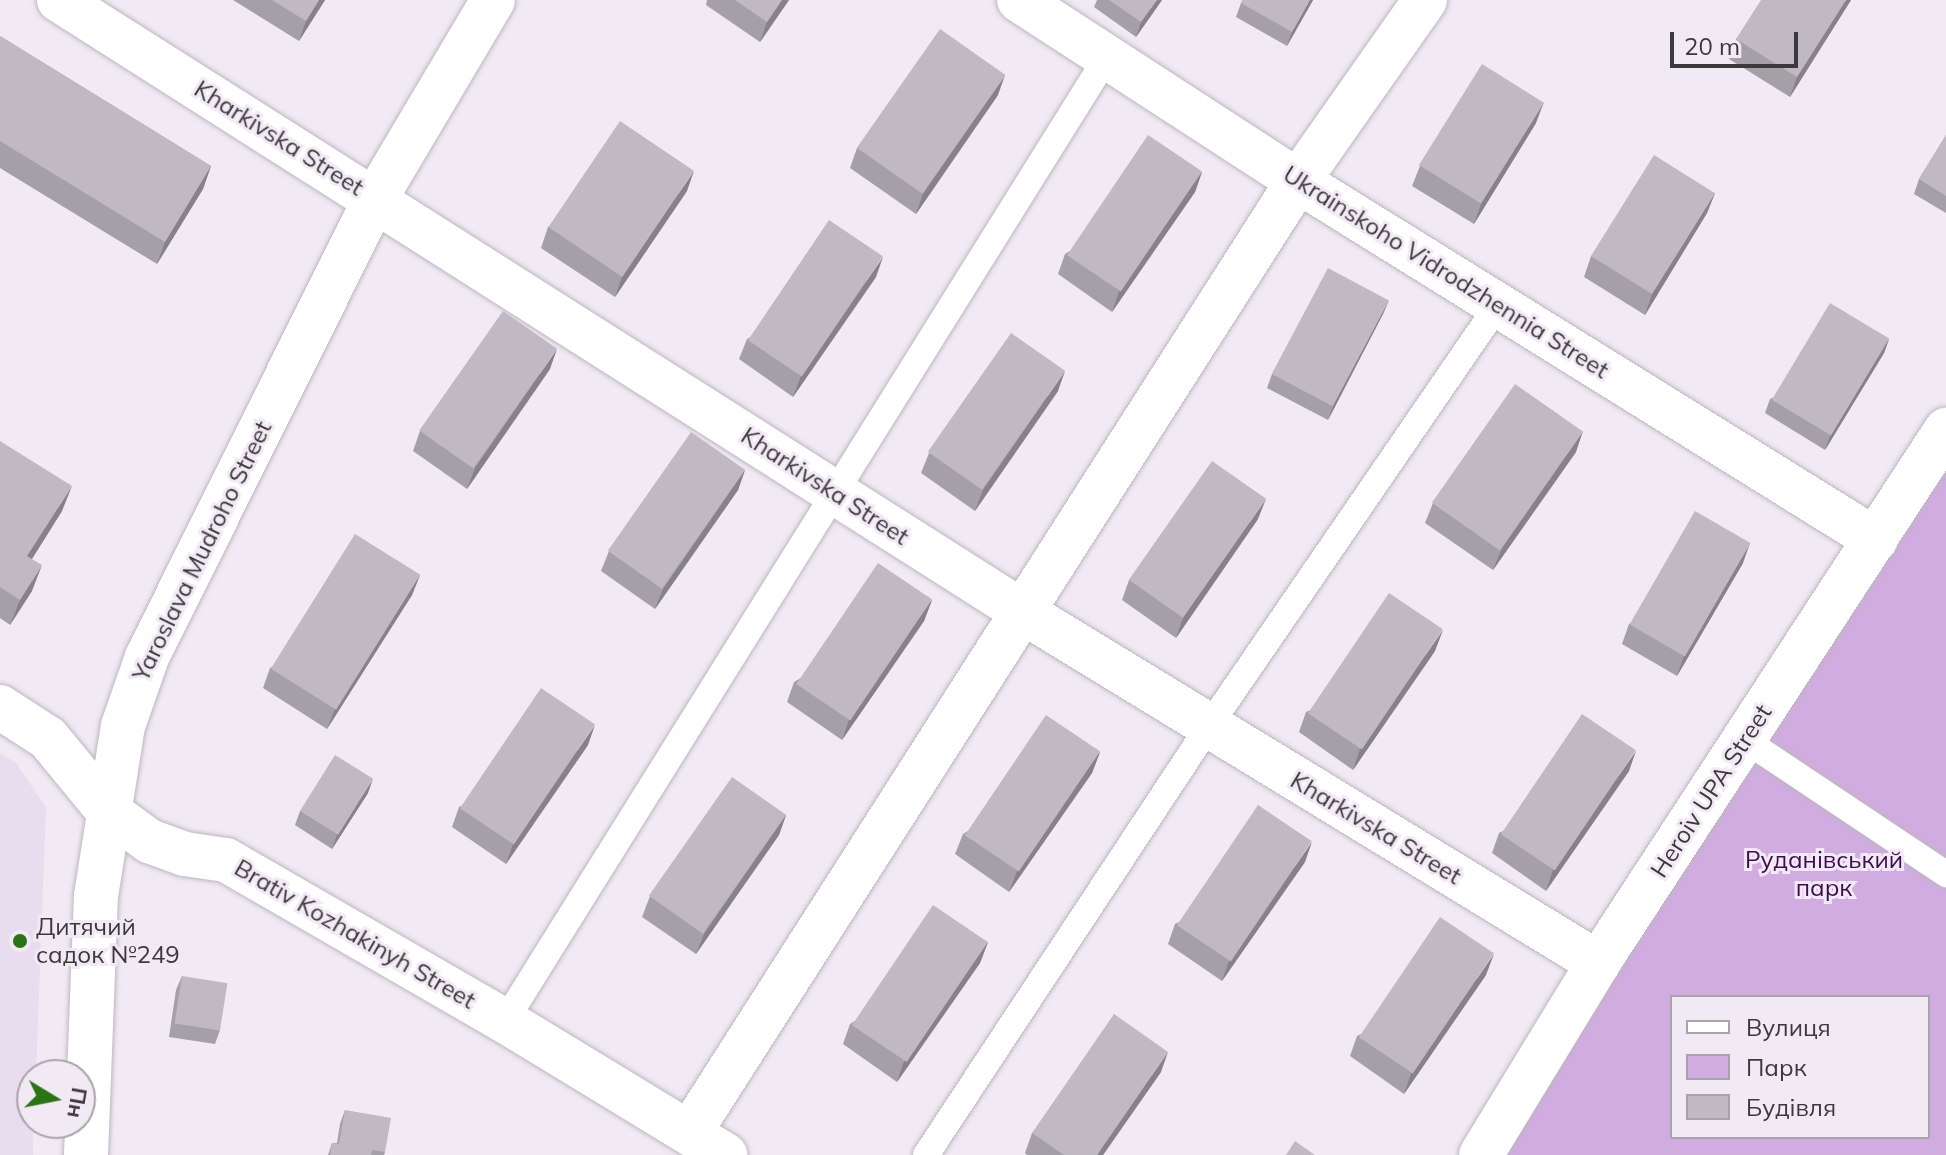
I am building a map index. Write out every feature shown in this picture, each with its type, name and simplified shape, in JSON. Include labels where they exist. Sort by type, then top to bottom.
[{"type":"street","name":"Kharkivska Street","points":[[59,0],[1023,612],[1598,963]]},
{"type":"street","name":"Yaroslava Mudroho Street","points":[[86,1155],[96,896],[123,726],[147,657],[375,199],[493,0]]},
{"type":"street","name":"Ukrainskoho Vidrodzhennia Street","points":[[1019,0],[1298,181],[1876,540]]},
{"type":"street","points":[[709,1147],[1023,612],[1298,181],[1425,0]]},
{"type":"street","name":"Heroiv UPA Street","points":[[1481,1155],[1598,963],[1946,430]]},
{"type":"street","name":"Brativ Kozhakinyh Street","points":[[0,707],[48,738],[108,811],[149,841],[185,854],[226,860],[505,1021],[709,1147]]},
{"type":"lane","points":[[505,1021],[1107,57]]},
{"type":"lane","points":[[926,1155],[1209,726],[1498,305]]},
{"type":"lane","points":[[1745,740],[1946,874]]},
{"type":"shaded area","name":"Дитячий садок №249","points":[[0,753],[16,763],[46,807],[37,1059],[16,1059],[16,1139],[33,1139],[33,1155],[0,1155]]},
{"type":"green space","name":"Руданівський парк","points":[[1946,470],[1946,1155],[1494,1155]]},
{"type":"building","points":[[272,0],[319,0],[306,21]]},
{"type":"building","points":[[735,0],[782,0],[767,22]]},
{"type":"building","points":[[1109,0],[1157,0],[1141,22]]},
{"type":"building","points":[[1242,0],[1310,0],[1292,32],[1241,3]]},
{"type":"building","points":[[1761,0],[1846,0],[1797,77],[1736,39]]},
{"type":"building","points":[[940,29],[1006,75],[922,194],[857,148]]},
{"type":"building","points":[[0,36],[211,166],[165,242],[0,141]]},
{"type":"building","points":[[1482,64],[1544,103],[1481,204],[1419,165]]},
{"type":"building","points":[[620,121],[694,171],[622,277],[548,227]]},
{"type":"building","points":[[1148,135],[1202,171],[1121,292],[1067,255]]},
{"type":"building","points":[[1946,135],[1946,196],[1919,179]]},
{"type":"building","points":[[1654,155],[1715,193],[1652,294],[1591,256]]},
{"type":"building","points":[[829,220],[883,256],[802,377],[748,340]]},
{"type":"building","points":[[1328,268],[1389,300],[1333,406],[1272,374]]},
{"type":"building","points":[[1830,303],[1889,339],[1831,435],[1772,400]]},
{"type":"building","points":[[503,311],[557,349],[473,468],[419,431]]},
{"type":"building","points":[[1011,333],[1065,371],[982,490],[928,452]]},
{"type":"building","points":[[1515,384],[1583,432],[1500,550],[1432,503]]},
{"type":"building","points":[[691,432],[745,470],[662,589],[608,551]]},
{"type":"building","points":[[0,441],[72,486],[27,556],[42,565],[20,600],[0,587]]},
{"type":"building","points":[[1212,461],[1266,499],[1183,618],[1129,580]]},
{"type":"building","points":[[1695,511],[1750,543],[1685,656],[1630,624]]},
{"type":"building","points":[[355,534],[420,575],[336,710],[271,669]]},
{"type":"building","points":[[878,563],[932,599],[850,720],[796,684]]},
{"type":"building","points":[[1389,593],[1443,629],[1362,750],[1308,713]]},
{"type":"building","points":[[541,688],[595,724],[514,845],[460,808]]},
{"type":"building","points":[[1582,714],[1636,750],[1555,871],[1501,834]]},
{"type":"building","points":[[1046,715],[1100,751],[1019,872],[965,835]]},
{"type":"building","points":[[335,755],[373,779],[338,835],[300,811]]},
{"type":"building","points":[[732,777],[786,815],[703,934],[649,896]]},
{"type":"building","points":[[1258,805],[1312,841],[1231,962],[1177,925]]},
{"type":"building","points":[[933,905],[988,942],[907,1062],[852,1025]]},
{"type":"building","points":[[1440,917],[1494,953],[1413,1074],[1359,1037]]},
{"type":"building","points":[[182,976],[227,983],[220,1031],[174,1023]]},
{"type":"building","points":[[1114,1014],[1168,1052],[1097,1155],[1064,1155],[1032,1133]]},
{"type":"building","points":[[345,1110],[391,1118],[385,1152],[372,1150],[371,1155],[330,1155],[332,1143],[339,1144]]},
{"type":"building","points":[[1295,1141],[1315,1155],[1286,1155]]},
{"type":"place","name":"Дитячий садок №249","points":[[20,941]]}]
